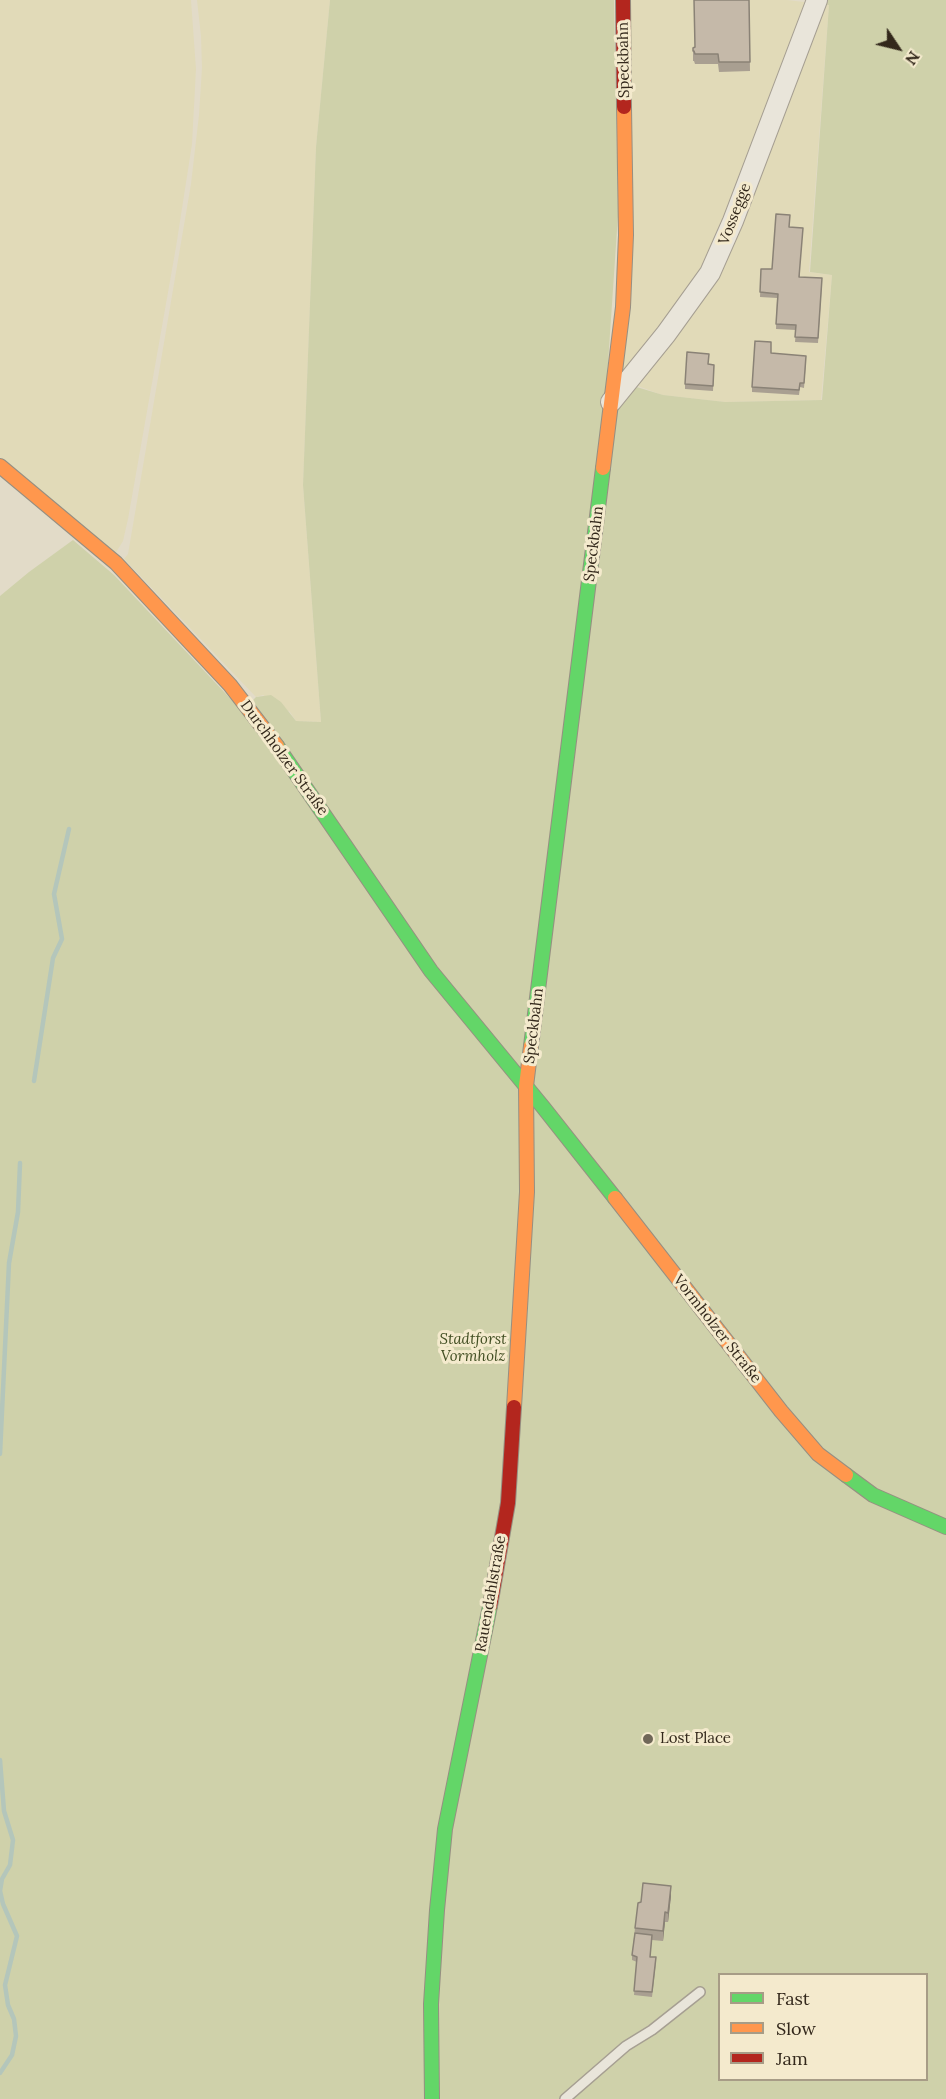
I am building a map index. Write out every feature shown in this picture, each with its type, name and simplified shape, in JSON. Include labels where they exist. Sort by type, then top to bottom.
[{"type":"street","name":"Speckbahn","points":[[526,1086],[623,307],[625,266],[623,0]]},
{"type":"street","name":"Vossegge","points":[[610,404],[666,334],[714,264],[733,221],[817,0]]},
{"type":"street","name":"Durchholzer Straße","points":[[0,466],[116,563],[230,685],[290,763],[431,971],[526,1086]]},
{"type":"street","name":"Vormholzer Straße","points":[[526,1086],[781,1411],[818,1454],[873,1495],[946,1527]]},
{"type":"street","name":"Rauendahlstraße","points":[[432,2099],[431,2004],[445,1830],[480,1661],[508,1503],[526,1192],[526,1086]]},
{"type":"lane","points":[[565,2099],[626,2046],[652,2030],[700,1992]]},
{"type":"shaded area","points":[[0,0],[191,0],[196,69],[192,144],[128,519],[123,541],[115,554],[0,457]]},
{"type":"shaded area","points":[[197,0],[330,0],[316,147],[303,485],[321,722],[296,721],[290,712],[263,695],[256,697],[124,559],[128,554],[191,184],[202,68]]},
{"type":"shaded area","points":[[627,0],[787,0],[829,5],[809,272],[832,275],[821,400],[725,402],[662,395],[622,380]]},
{"type":"green space","name":"Stadtforst Vormholz","points":[[330,0],[614,0],[618,215],[607,378],[663,395],[725,402],[822,400],[832,275],[810,272],[829,5],[820,4],[822,0],[946,0],[946,2099],[0,2099],[0,596],[73,540],[114,575],[242,711],[256,697],[271,695],[281,702],[296,721],[321,722],[303,485],[316,147]]},
{"type":"building","points":[[694,0],[749,0],[750,62],[719,62],[718,54],[695,54],[693,51],[695,47]]},
{"type":"building","points":[[776,214],[790,215],[789,227],[803,228],[799,277],[822,278],[818,338],[795,337],[796,325],[776,324],[778,294],[760,292],[761,269],[772,269]]},
{"type":"building","points":[[755,341],[771,342],[771,353],[806,356],[804,383],[800,383],[799,390],[752,387]]},
{"type":"building","points":[[687,352],[709,354],[708,364],[714,365],[713,386],[685,384]]},
{"type":"building","points":[[643,1883],[671,1886],[663,1931],[635,1928]]},
{"type":"building","points":[[635,1933],[652,1935],[650,1957],[656,1957],[652,1992],[634,1991],[637,1957],[632,1955]]},
{"type":"waterway","points":[[34,1081],[53,958],[62,939],[54,894],[69,829]]},
{"type":"waterway","points":[[0,1454],[9,1263],[18,1212],[20,1163]]},
{"type":"waterway","points":[[0,1760],[4,1811],[13,1840],[10,1865],[2,1879],[0,1891],[17,1936],[5,1985],[16,2036],[12,2055],[0,2073]]},
{"type":"traffic: fast","points":[[531,1046],[603,468]]},
{"type":"traffic: fast","points":[[277,746],[431,971],[615,1198]]},
{"type":"traffic: fast","points":[[846,1475],[873,1495],[946,1527]]},
{"type":"traffic: fast","points":[[432,2099],[431,2004],[445,1829],[490,1606]]},
{"type":"traffic: slow","points":[[603,468],[623,307],[626,235],[624,107]]},
{"type":"traffic: slow","points":[[0,466],[116,563],[230,685],[277,746]]},
{"type":"traffic: slow","points":[[514,1407],[527,1192],[526,1086],[531,1046]]},
{"type":"traffic: slow","points":[[615,1198],[781,1411],[818,1454],[846,1475]]},
{"type":"traffic: jam","points":[[623,0],[624,107]]},
{"type":"traffic: jam","points":[[490,1606],[508,1503],[514,1407]]},
{"type":"place","name":"Lost Place","points":[[648,1739]]}]
